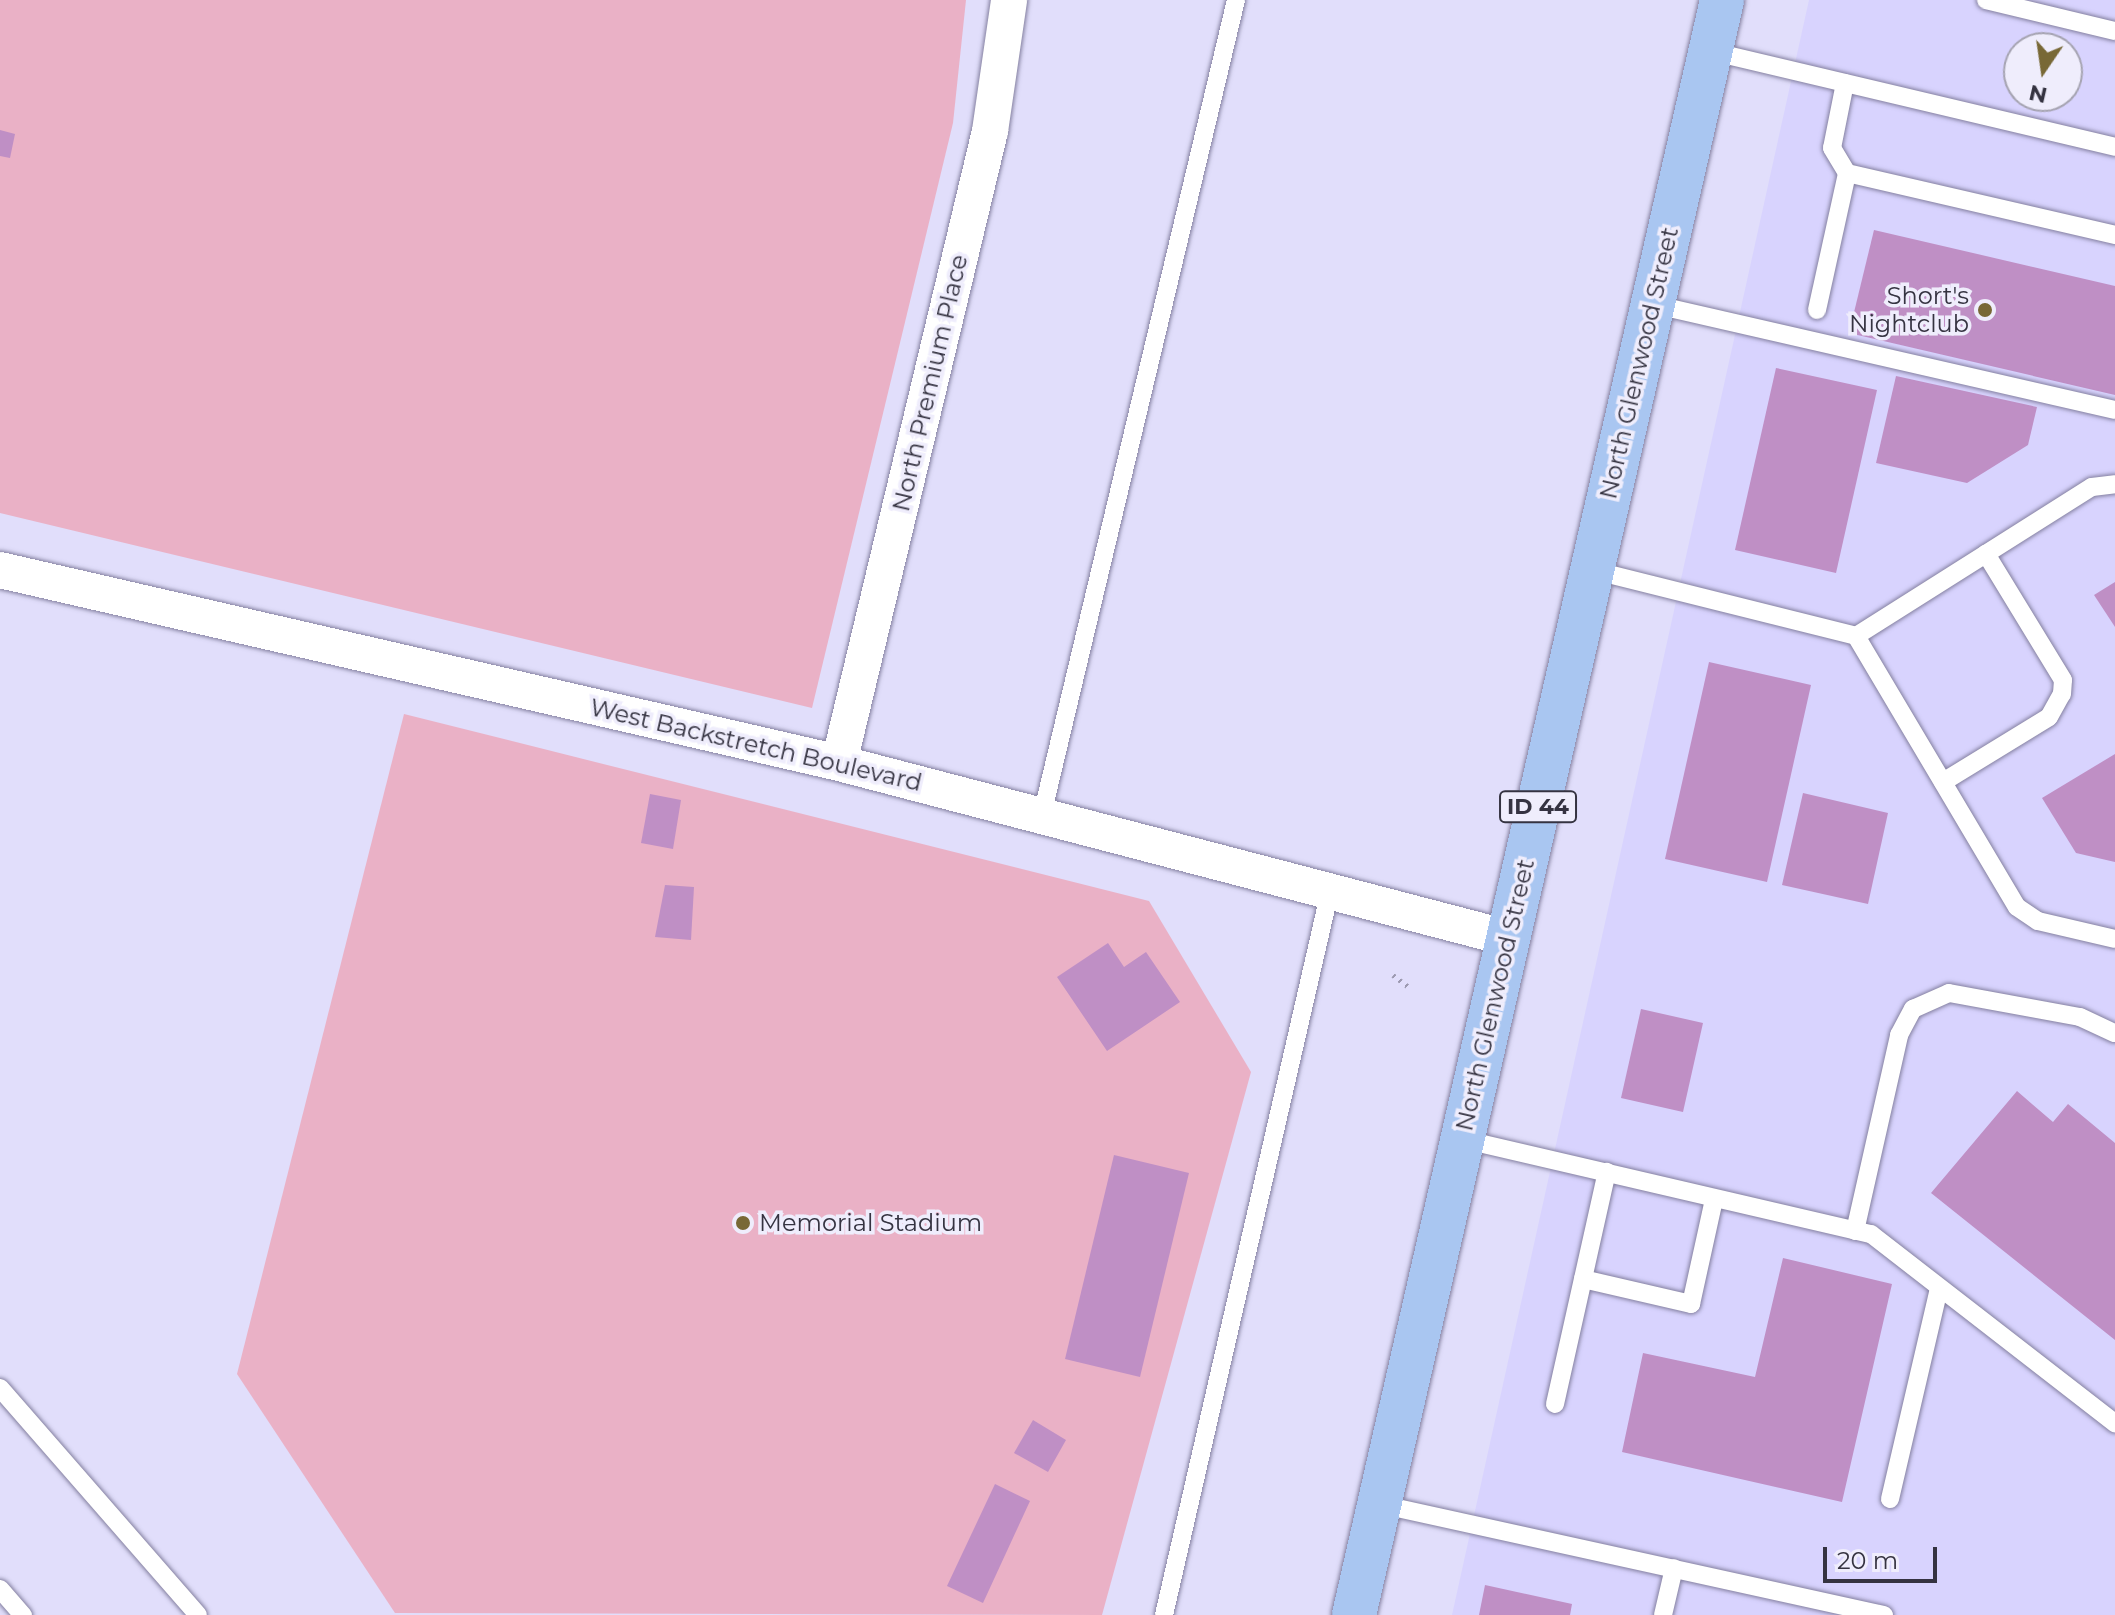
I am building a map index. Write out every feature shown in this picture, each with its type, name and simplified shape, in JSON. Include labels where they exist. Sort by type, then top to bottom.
[{"type":"main road","name":"North Glenwood Street","points":[[1354,1615],[1722,0]]},
{"type":"street","name":"North Premium Place","points":[[839,763],[990,131],[1009,0]]},
{"type":"street","name":"West Backstretch Boulevard","points":[[0,570],[839,763],[1042,815],[1329,895],[1508,938]]},
{"type":"lane","points":[[1042,815],[1236,0]]},
{"type":"lane","points":[[1986,0],[2115,31]]},
{"type":"lane","points":[[1710,51],[2115,147]]},
{"type":"lane","points":[[1817,310],[1847,173],[1832,148],[1845,83]]},
{"type":"lane","points":[[1847,173],[2115,235]]},
{"type":"lane","points":[[1652,304],[2115,410]]},
{"type":"lane","points":[[1856,636],[2092,487],[2115,484]]},
{"type":"lane","points":[[1943,782],[2049,717],[2062,694],[2063,680],[1986,554]]},
{"type":"lane","points":[[1592,570],[1856,636],[2026,915],[2115,939]]},
{"type":"lane","points":[[1164,1615],[1329,895]]},
{"type":"lane","points":[[1863,1232],[1899,1035],[1913,1009],[1949,993],[2080,1017],[2115,1033]]},
{"type":"lane","points":[[1462,1139],[1863,1232],[2109,1421]]},
{"type":"lane","points":[[1555,1404],[1607,1172]]},
{"type":"lane","points":[[1583,1279],[1691,1304],[1714,1199]]},
{"type":"lane","points":[[1890,1499],[1939,1289]]},
{"type":"lane","points":[[0,1388],[198,1615]]},
{"type":"lane","points":[[1379,1504],[1884,1615]]},
{"type":"lane","points":[[1663,1615],[1674,1568]]},
{"type":"lane","points":[[0,1589],[23,1615]]},
{"type":"path","points":[[1393,975],[1410,988]]},
{"type":"shaded area","points":[[0,0],[966,0],[953,123],[812,708],[0,513]]},
{"type":"shaded area","points":[[1809,0],[2115,0],[2115,1615],[1452,1615]]},
{"type":"shaded area","name":"Memorial Stadium","points":[[404,714],[1149,901],[1251,1072],[1102,1615],[395,1613],[237,1374]]},
{"type":"building","points":[[0,130],[15,134],[10,158],[0,156]]},
{"type":"building","name":"Short's Nightclub","points":[[1874,230],[2115,286],[2115,395],[1849,333]]},
{"type":"building","points":[[1776,368],[1877,390],[1836,573],[1735,550]]},
{"type":"building","points":[[1896,376],[2037,407],[2028,445],[1967,483],[1876,463]]},
{"type":"building","points":[[2115,582],[2115,627],[2094,595]]},
{"type":"building","points":[[1709,662],[1811,685],[1767,882],[1665,859]]},
{"type":"building","points":[[2115,754],[2115,862],[2076,853],[2042,798]]},
{"type":"building","points":[[1803,793],[1888,813],[1868,904],[1782,885]]},
{"type":"building","points":[[650,794],[681,800],[673,849],[641,843]]},
{"type":"building","points":[[665,885],[694,887],[691,940],[655,937]]},
{"type":"building","points":[[1108,943],[1124,967],[1146,952],[1180,1002],[1107,1051],[1057,977]]},
{"type":"building","points":[[1641,1009],[1703,1023],[1683,1112],[1621,1098]]},
{"type":"building","points":[[2017,1091],[2053,1122],[2068,1104],[2115,1143],[2115,1340],[1931,1193]]},
{"type":"building","points":[[1114,1155],[1189,1173],[1140,1377],[1065,1359]]},
{"type":"building","points":[[1783,1258],[1892,1284],[1842,1502],[1622,1452],[1643,1353],[1755,1377]]},
{"type":"building","points":[[1033,1420],[1066,1440],[1048,1472],[1014,1453]]},
{"type":"building","points":[[995,1484],[1030,1501],[983,1603],[947,1586]]},
{"type":"building","points":[[1485,1585],[1572,1604],[1570,1615],[1479,1615]]},
{"type":"place","name":"Short's Nightclub","points":[[1985,310]]},
{"type":"place","name":"Memorial Stadium","points":[[743,1223]]}]
